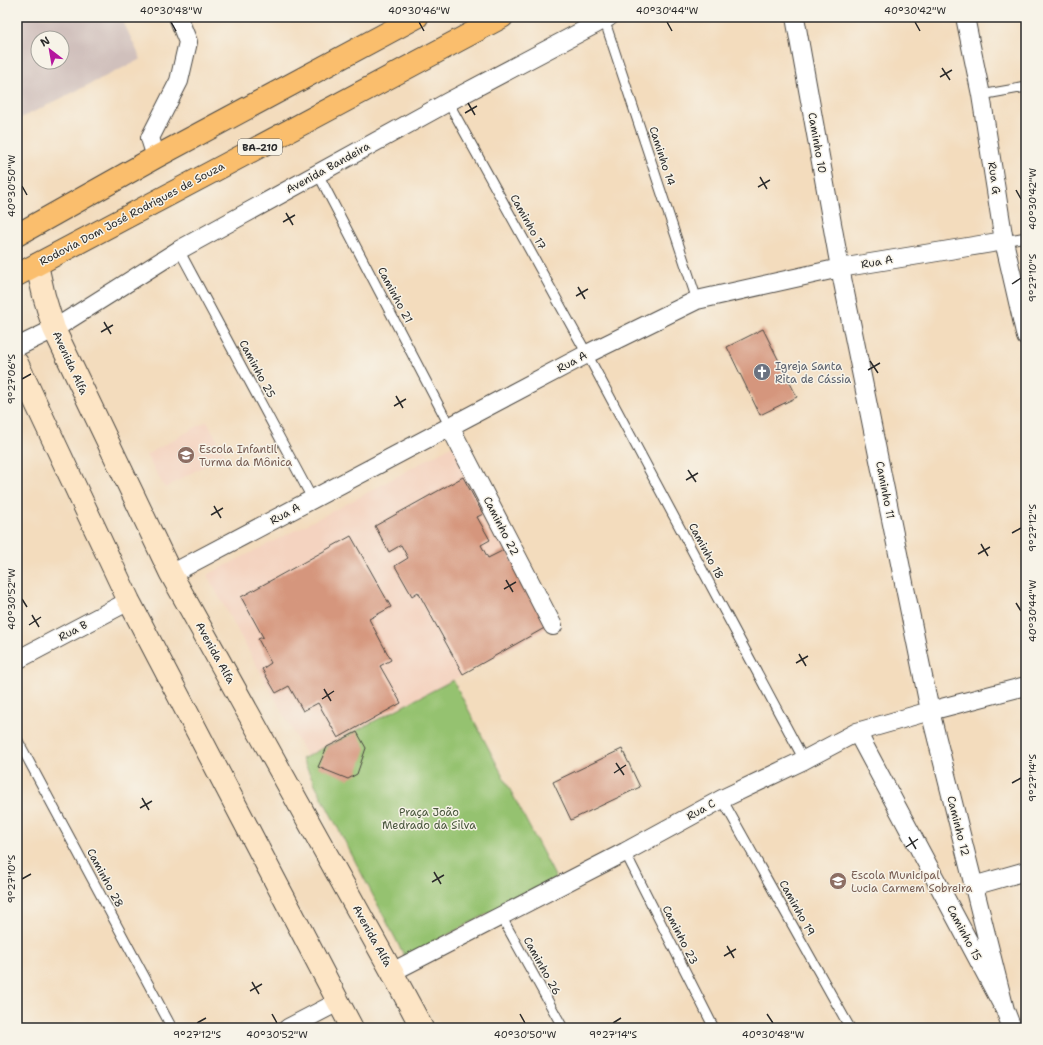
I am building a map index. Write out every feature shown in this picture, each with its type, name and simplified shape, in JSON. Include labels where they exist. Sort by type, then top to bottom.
[{"type":"main road","points":[[17,235],[156,157],[417,17]]},
{"type":"main road","name":"Rodovia Dom José Rodrigues de Souza","points":[[17,275],[502,17]]},
{"type":"street","points":[[156,157],[150,138],[179,81],[188,42],[178,17]]},
{"type":"street","name":"Caminho 10","points":[[795,17],[840,268]]},
{"type":"street","name":"Rua G","points":[[965,17],[980,95],[1004,241],[1026,337]]},
{"type":"street","name":"Avenida Bandeira","points":[[17,347],[54,329],[179,250],[448,102],[606,18]]},
{"type":"street","name":"Rua A","points":[[171,574],[587,354],[697,300],[840,268],[1004,241]]},
{"type":"street","name":"Avenida Alfa","points":[[37,265],[54,329],[171,574],[422,1028]]},
{"type":"street","name":"Caminho 11","points":[[840,268],[930,711]]},
{"type":"street","points":[[17,363],[128,601],[352,1028]]},
{"type":"street","name":"Caminho 22","points":[[450,427],[552,626]]},
{"type":"street","name":"Rua B","points":[[17,660],[128,601]]},
{"type":"street","name":"Rua C","points":[[392,972],[625,852],[722,799],[804,760],[857,732],[1026,686]]},
{"type":"street","name":"Caminho 12","points":[[930,711],[1005,1010]]},
{"type":"street","name":"Caminho 15","points":[[857,732],[1005,1010],[1012,1028]]},
{"type":"street","points":[[973,886],[1026,871]]},
{"type":"street","points":[[288,1028],[338,1002]]},
{"type":"lane","name":"Caminho 14","points":[[606,18],[697,300]]},
{"type":"lane","points":[[980,95],[1026,87]]},
{"type":"lane","name":"Caminho 17","points":[[448,102],[587,354]]},
{"type":"lane","name":"Caminho 21","points":[[318,174],[450,427]]},
{"type":"lane","points":[[1004,241],[1026,237]]},
{"type":"lane","name":"Caminho 25","points":[[179,250],[313,500]]},
{"type":"lane","name":"Caminho 18","points":[[587,354],[804,760]]},
{"type":"lane","name":"Caminho 28","points":[[17,739],[172,1028]]},
{"type":"lane","name":"Caminho 19","points":[[722,799],[850,1028]]},
{"type":"lane","name":"Caminho 23","points":[[625,852],[714,1028]]},
{"type":"lane","name":"Caminho 26","points":[[501,916],[563,1028]]},
{"type":"shaded area","points":[[17,17],[121,17],[141,59],[17,120]]},
{"type":"shaded area","name":"Escola Infantil Turma da Mônica","points":[[207,421],[225,454],[165,488],[146,455]]},
{"type":"shaded area","points":[[455,444],[551,627],[307,757],[207,575],[356,499]]},
{"type":"green space","name":"Praça João Medrado da Silva","points":[[453,680],[556,878],[405,957],[302,759]]},
{"type":"building","name":"Igreja Santa Rita de Cássia","points":[[763,329],[797,397],[760,415],[727,347]]},
{"type":"building","points":[[463,477],[483,514],[477,517],[490,540],[481,545],[488,558],[506,549],[548,626],[463,674],[418,592],[412,596],[395,566],[408,558],[401,545],[389,552],[375,526]]},
{"type":"building","points":[[351,536],[391,607],[369,619],[391,660],[380,666],[401,703],[338,738],[318,703],[303,711],[289,686],[276,693],[262,669],[271,663],[258,639],[263,637],[241,597]]},
{"type":"building","points":[[357,732],[366,748],[357,774],[348,779],[318,767],[327,747]]},
{"type":"building","points":[[622,749],[640,787],[571,820],[553,782]]},
{"type":"place","name":"Igreja Santa Rita de Cássia","points":[[762,372]]},
{"type":"place","name":"Escola Infantil Turma da Mônica","points":[[186,455]]},
{"type":"place","name":"Escola Municipal Lucia Carmem Sobreira","points":[[838,881]]}]
